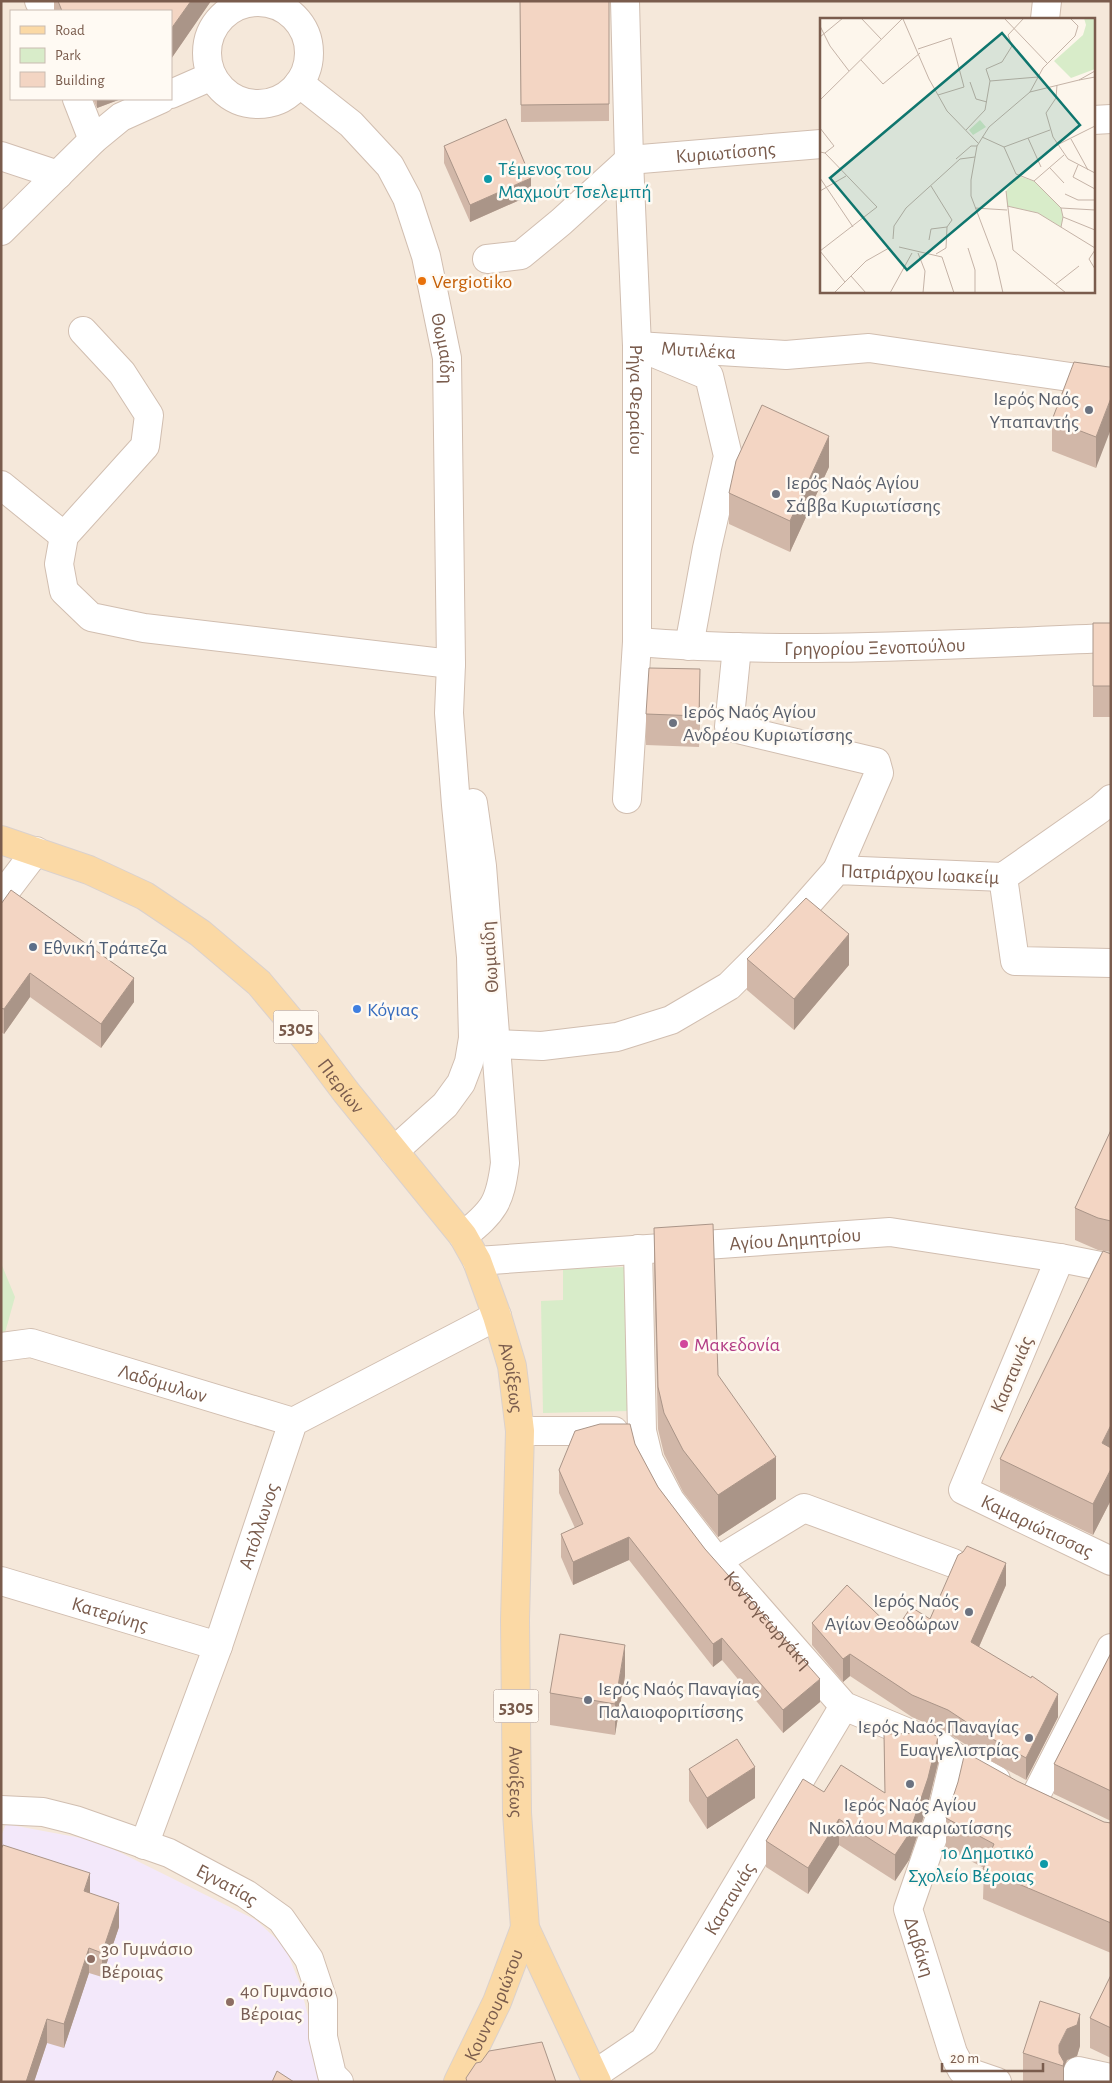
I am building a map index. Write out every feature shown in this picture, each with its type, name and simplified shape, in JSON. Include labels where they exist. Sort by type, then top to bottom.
[{"type":"main road","name":"Πιερίων","points":[[1,840],[36,850],[89,870],[145,896],[200,933],[258,983],[310,1044],[462,1236],[477,1261],[497,1316]]},
{"type":"main road","name":"Ανοίξεως","points":[[497,1316],[512,1366],[520,1431],[515,1620],[517,1803],[525,1928],[596,2078]]},
{"type":"main road","name":"Κουντουριώτου","points":[[458,2082],[497,2002],[525,1928]]},
{"type":"street","name":"Ρήγα Φεραίου","points":[[625,1],[629,160],[637,346],[638,642],[627,799]]},
{"type":"street","points":[[1045,18],[1047,1]]},
{"type":"street","points":[[262,2],[282,7],[296,19],[305,33],[309,51],[307,67],[299,83],[282,98],[265,104],[248,104],[232,98],[222,91],[212,76],[206,54],[208,38],[216,22],[229,10],[245,3],[262,2]]},
{"type":"street","points":[[172,94],[212,76]]},
{"type":"street","name":"Θωμαίδη","points":[[299,83],[351,124],[390,166],[407,198],[426,256],[447,358],[451,664],[449,713],[471,957],[473,1038],[469,1062],[461,1083],[445,1105],[394,1151]]},
{"type":"street","points":[[78,100],[93,140]]},
{"type":"street","points":[[1,231],[93,140],[121,116],[159,100]]},
{"type":"street","points":[[1094,120],[1111,119]]},
{"type":"street","name":"Κυριωτίσσης","points":[[629,160],[820,144]]},
{"type":"street","points":[[1,156],[58,175]]},
{"type":"street","points":[[487,260],[521,254],[561,222],[629,160]]},
{"type":"street","points":[[83,331],[122,373],[149,415],[145,446],[64,536],[60,564],[64,591],[91,617],[144,628],[451,664]]},
{"type":"street","name":"Μυτιλέκα","points":[[637,346],[786,355],[869,348],[1111,383]]},
{"type":"street","name":"Μυτιλέκα","points":[[637,346],[709,376],[728,456],[707,548],[689,646]]},
{"type":"street","points":[[1,485],[64,536]]},
{"type":"street","name":"Γρηγορίου Ξενοπούλου","points":[[638,642],[689,646],[836,648],[1111,638]]},
{"type":"street","points":[[737,646],[729,727],[876,762],[879,773],[837,870]]},
{"type":"street","name":"Θωμαίδη","points":[[451,664],[482,866],[505,1163],[502,1190],[486,1217],[462,1236]]},
{"type":"street","name":"Πατριάρχου Ιωακείμ","points":[[495,1044],[542,1046],[616,1037],[671,1020],[729,986],[778,937],[837,870],[1003,877],[1100,809],[1111,799]]},
{"type":"street","points":[[1,897],[36,850]]},
{"type":"street","points":[[1003,877],[1015,961],[1111,963]]},
{"type":"street","name":"Αγίου Δημητρίου","points":[[477,1261],[890,1232],[1060,1258],[1111,1268]]},
{"type":"street","name":"Κοντογεωργάκη","points":[[638,1250],[642,1430],[650,1460],[670,1500],[717,1561],[844,1706],[942,1747],[955,1757],[1033,1802],[1059,1814]]},
{"type":"street","name":"Καστανιάς","points":[[963,1490],[1060,1258]]},
{"type":"street","points":[[293,1422],[497,1316]]},
{"type":"street","name":"Λαδόμυλων","points":[[1,1347],[31,1343],[293,1422]]},
{"type":"street","name":"Απόλλωνος","points":[[144,1845],[218,1646],[293,1422]]},
{"type":"street","points":[[520,1431],[642,1430]]},
{"type":"street","name":"Καμαριώτισσας","points":[[963,1490],[1111,1560]]},
{"type":"street","points":[[717,1561],[804,1508],[953,1563]]},
{"type":"street","name":"Κατερίνης","points":[[1,1580],[218,1646]]},
{"type":"street","points":[[1033,1802],[1111,1648]]},
{"type":"street","name":"Καστανιάς","points":[[596,2078],[644,2040],[844,1706]]},
{"type":"street","name":"Δαβάκη","points":[[955,1757],[944,1808],[908,1909],[953,2054],[962,2070],[997,2082]]},
{"type":"street","name":"Εγνατίας","points":[[1,1810],[43,1812],[75,1820],[169,1853],[246,1894],[281,1919],[309,1959],[323,2001],[322,2037],[332,2075],[339,2082]]},
{"type":"street","points":[[1074,2082],[1078,2071],[1111,2078]]},
{"type":"shaded area","points":[[1,1],[1111,1],[1111,2082],[1,2082]]},
{"type":"shaded area","name":"3ο Γυμνάσιο Βέροιας","points":[[6,1824],[97,1841],[256,1920],[285,1947],[300,1984],[311,2028],[330,2082],[1,2082],[1,1836]]},
{"type":"green space","points":[[1,1263],[15,1297],[1,1347]]},
{"type":"green space","points":[[626,1267],[629,1411],[543,1413],[541,1301],[563,1300],[563,1269]]},
{"type":"building","points":[[58,1],[191,1],[172,28],[172,10],[62,10]]},
{"type":"building","points":[[520,1],[609,1],[609,104],[521,105]]},
{"type":"building","name":"Τέμενος του Μαχμούτ Τσελεμπή","points":[[506,119],[531,178],[470,205],[444,146]]},
{"type":"building","points":[[1074,362],[1111,367],[1111,398],[1096,437],[1052,420]]},
{"type":"building","points":[[762,405],[829,436],[790,521],[729,493],[736,461]]},
{"type":"building","points":[[1093,623],[1111,623],[1111,686],[1093,686]]},
{"type":"building","points":[[649,668],[700,669],[699,716],[646,714]]},
{"type":"building","points":[[11,890],[134,978],[101,1024],[30,973],[4,1009],[1,1008],[1,904]]},
{"type":"building","points":[[806,898],[849,934],[794,999],[747,959]]},
{"type":"building","points":[[1111,1130],[1111,1221],[1098,1218],[1075,1208]]},
{"type":"building","name":"Μακεδονία","points":[[713,1224],[718,1375],[776,1457],[718,1495],[683,1450],[664,1413],[658,1387],[654,1228]]},
{"type":"building","points":[[1103,1251],[1111,1254],[1111,1425],[1102,1443],[1111,1448],[1111,1469],[1093,1504],[1000,1459]]},
{"type":"building","points":[[600,1424],[630,1424],[635,1444],[658,1487],[705,1549],[820,1679],[783,1710],[722,1638],[713,1644],[629,1537],[573,1562],[561,1534],[583,1524],[559,1470],[575,1431]]},
{"type":"building","points":[[967,1546],[1006,1563],[971,1642],[1031,1678],[1032,1676],[1058,1694],[1026,1758],[989,1737],[948,1710],[912,1695],[850,1654],[843,1659],[812,1623],[847,1585],[895,1631],[911,1607],[930,1619],[958,1555]]},
{"type":"building","points":[[560,1634],[625,1645],[615,1704],[550,1693]]},
{"type":"building","points":[[1111,1653],[1111,1791],[1054,1764]]},
{"type":"building","points":[[931,1733],[938,1737],[928,1778],[909,1834],[895,1855],[839,1819],[808,1868],[766,1841],[803,1779],[824,1792],[841,1765],[885,1793],[884,1734]]},
{"type":"building","points":[[737,1739],[755,1767],[707,1798],[689,1769]]},
{"type":"building","name":"1ο Δημοτικό Σχολείο Βέροιας","points":[[965,1752],[1017,1781],[1104,1822],[1111,1823],[1111,1923],[983,1869],[994,1844],[946,1818],[958,1782]]},
{"type":"building","points":[[3,1845],[90,1873],[84,1891],[119,1903],[102,1953],[89,1948],[64,2024],[47,2019],[26,2082],[1,2082],[1,1849]]},
{"type":"building","points":[[1111,1975],[1111,2028],[1090,2018]]},
{"type":"building","points":[[1040,2001],[1080,2014],[1077,2025],[1067,2029],[1059,2045],[1059,2053],[1064,2062],[1063,2066],[1023,2053]]},
{"type":"building","points":[[542,2042],[556,2082],[467,2082],[466,2078],[476,2063],[481,2062],[489,2051]]},
{"type":"building","points":[[277,2071],[294,2082],[272,2082]]},
{"type":"place","name":"Τέμενος του Μαχμούτ Τσελεμπή","points":[[488,179]]},
{"type":"place","name":"Vergiotiko","points":[[422,281]]},
{"type":"place","name":"Ιερός Ναός Υπαπαντής","points":[[1089,410]]},
{"type":"place","name":"Ιερός Ναός Αγίου Σάββα Κυριωτίσσης","points":[[776,494]]},
{"type":"place","name":"Ιερός Ναός Αγίου Ανδρέου Κυριωτίσσης","points":[[673,723]]},
{"type":"place","name":"Εθνική Τράπεζα","points":[[33,947]]},
{"type":"place","name":"Κόγιας","points":[[357,1009]]},
{"type":"place","name":"Μακεδονία","points":[[684,1344]]},
{"type":"place","name":"Ιερός Ναός Αγίων Θεοδώρων","points":[[969,1612]]},
{"type":"place","name":"Ιερός Ναός Παναγίας Παλαιοφοριτίσσης","points":[[588,1700]]},
{"type":"place","name":"Ιερός Ναός Παναγίας Ευαγγελιστρίας","points":[[1029,1738]]},
{"type":"place","name":"Ιερός Ναός Αγίου Νικολάου Μακαριωτίσσης","points":[[910,1784]]},
{"type":"place","name":"1ο Δημοτικό Σχολείο Βέροιας","points":[[1044,1864]]},
{"type":"place","name":"3ο Γυμνάσιο Βέροιας","points":[[91,1959]]},
{"type":"place","name":"4ο Γυμνάσιο Βέροιας","points":[[230,2002]]}]
